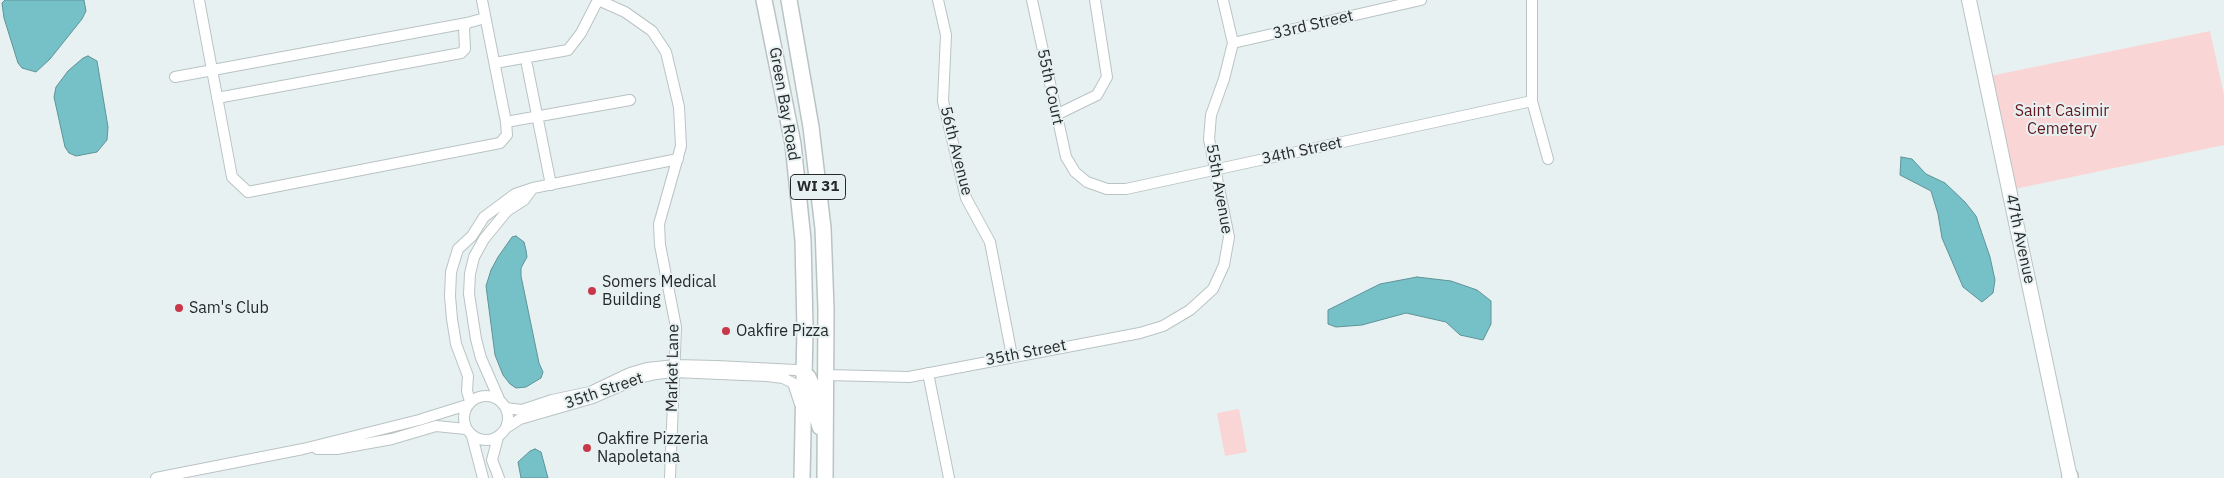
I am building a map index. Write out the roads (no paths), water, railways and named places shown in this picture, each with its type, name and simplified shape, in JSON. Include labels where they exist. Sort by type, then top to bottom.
[{"type":"main road","name":"Green Bay Road","points":[[764,0],[794,144],[803,240],[805,374],[802,478]]},
{"type":"main road","name":"Green Bay Road","points":[[789,0],[811,127],[823,228],[826,375],[825,478]]},
{"type":"main road","points":[[805,328],[812,344],[815,369],[818,374],[826,375]]},
{"type":"main road","points":[[805,374],[813,386],[817,419],[825,435]]},
{"type":"street","points":[[199,0],[232,177],[248,192],[500,143],[507,135],[506,122],[482,0]]},
{"type":"street","points":[[495,63],[568,50],[581,33],[598,0]]},
{"type":"street","name":"Market Lane","points":[[598,0],[625,12],[652,31],[666,52],[673,78],[682,131],[678,159],[659,224],[660,245],[676,327],[670,478]]},
{"type":"street","name":"56th Avenue","points":[[938,0],[946,35],[944,101],[966,198],[990,242],[1012,356]]},
{"type":"street","name":"55th Court","points":[[1032,0],[1066,157],[1075,172]]},
{"type":"street","points":[[1056,115],[1097,96],[1107,77],[1095,0]]},
{"type":"street","name":"55th Avenue","points":[[1213,289],[1224,265],[1229,237],[1210,139],[1210,116],[1224,79],[1233,43],[1223,0]]},
{"type":"street","name":"33rd Street","points":[[1233,43],[1421,0]]},
{"type":"street","points":[[1532,0],[1532,101],[1548,159]]},
{"type":"street","name":"47th Avenue","points":[[1969,0],[2070,477]]},
{"type":"street","points":[[175,77],[467,23],[485,18]]},
{"type":"street","points":[[217,98],[461,53],[465,49],[464,27],[467,23]]},
{"type":"street","points":[[527,65],[551,185]]},
{"type":"street","points":[[506,122],[630,100]]},
{"type":"street","name":"34th Street","points":[[1075,172],[1087,182],[1100,187],[1126,189],[1532,101]]},
{"type":"street","points":[[483,478],[463,417],[468,403],[468,376],[456,344],[452,319],[450,296],[451,272],[458,250],[472,236],[484,217],[515,194],[589,175],[678,159]]},
{"type":"street","points":[[303,449],[337,449],[392,439],[436,426],[469,432],[485,440],[498,436],[506,428],[508,421],[506,408],[498,399],[481,358],[476,339],[469,294],[470,274],[474,257],[484,239],[507,211],[524,200],[533,188]]},
{"type":"street","name":"35th Street","points":[[826,375],[909,377],[1140,333],[1163,326],[1190,310],[1213,289]]},
{"type":"street","name":"35th Street","points":[[506,408],[522,410],[552,400],[590,392],[630,373],[646,368],[796,370],[805,374]]},
{"type":"street","name":"35th Street","points":[[506,428],[520,419],[593,398],[638,378],[674,368],[783,378],[793,382],[803,413]]},
{"type":"street","points":[[928,372],[950,478]]},
{"type":"street","points":[[156,478],[303,449],[356,434],[418,420],[468,403],[484,395],[498,399]]},
{"type":"street","points":[[498,436],[492,460],[498,478]]},
{"type":"water","points":[[5,0],[84,0],[86,11],[82,19],[50,59],[36,72],[22,68],[18,63],[4,18],[2,3]]},
{"type":"water","points":[[88,56],[97,61],[108,127],[107,140],[97,152],[76,156],[69,153],[65,147],[54,97],[56,87],[68,71]]},
{"type":"water","points":[[1901,157],[1912,159],[1926,174],[1945,183],[1965,202],[1976,216],[1990,257],[1995,280],[1993,293],[1982,302],[1963,287],[1942,238],[1938,214],[1931,191],[1900,175]]},
{"type":"water","points":[[516,236],[524,242],[526,250],[527,257],[521,268],[521,276],[539,363],[543,372],[541,378],[526,387],[516,388],[503,375],[495,355],[486,286],[498,257],[512,237]]},
{"type":"water","points":[[1417,277],[1451,281],[1477,290],[1491,301],[1491,324],[1483,340],[1460,335],[1446,322],[1406,313],[1362,325],[1336,327],[1328,324],[1328,310],[1380,284]]},
{"type":"water","points":[[535,449],[541,452],[548,478],[521,478],[518,462]]},
{"type":"place","name":"Somers Medical Building","points":[[592,291]]},
{"type":"place","name":"Sam's Club","points":[[179,308]]},
{"type":"place","name":"Oakfire Pizza","points":[[726,331]]},
{"type":"place","name":"Oakfire Pizzeria Napoletana","points":[[587,448]]},
{"type":"park label","name":"Saint Casimir Cemetery","points":[[2062,120]]}]
